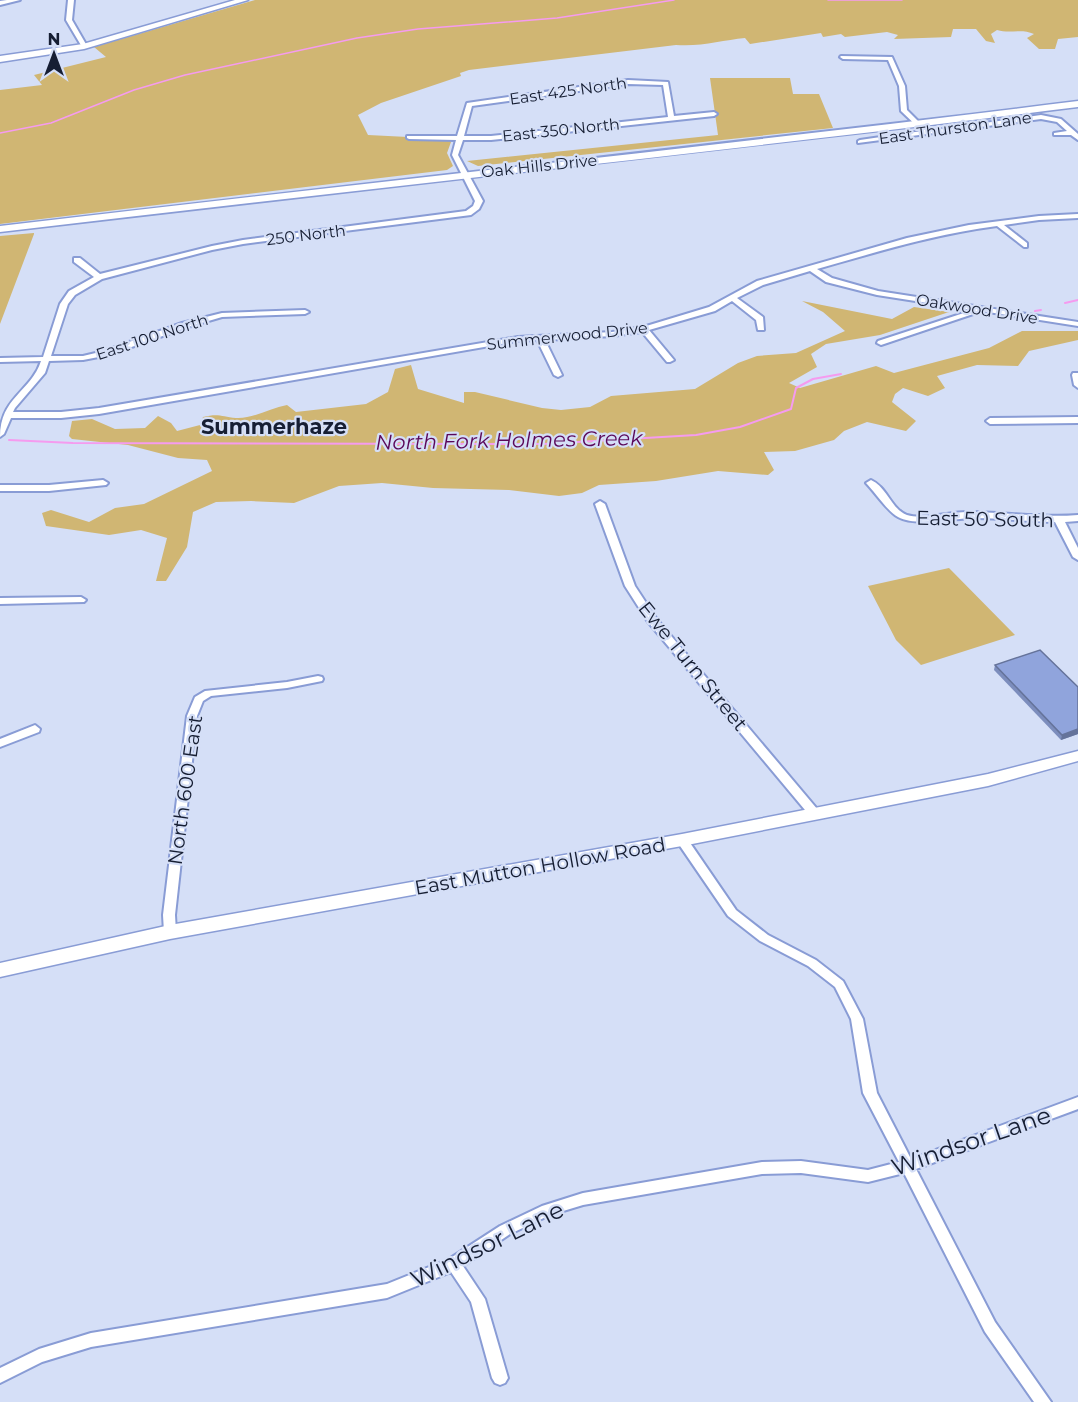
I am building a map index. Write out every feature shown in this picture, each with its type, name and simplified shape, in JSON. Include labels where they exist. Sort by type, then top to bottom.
[{"type":"main road","points":[[0,59],[84,46],[244,0]]},
{"type":"main road","name":"Oak Hills Drive","points":[[0,229],[464,174],[815,137],[1078,104]]},
{"type":"main road","name":"East Mutton Hollow Road","points":[[0,970],[170,932],[682,840],[988,780],[1078,756]]},
{"type":"street","points":[[0,3],[17,0]]},
{"type":"street","points":[[71,0],[69,21],[84,46]]},
{"type":"street","points":[[843,57],[890,58],[902,86],[904,111],[926,132]]},
{"type":"street","name":"East 425 North","points":[[460,138],[469,104],[628,82],[666,83],[671,118]]},
{"type":"street","name":"East 350 North","points":[[409,137],[491,138],[714,114]]},
{"type":"street","name":"East Thurston Lane","points":[[860,142],[880,142],[926,132],[1051,117],[1059,120],[1075,136]]},
{"type":"street","points":[[1056,134],[1075,136]]},
{"type":"street","points":[[460,138],[455,155],[464,174]]},
{"type":"street","name":"250 North","points":[[99,277],[233,244],[468,213],[476,207],[479,201],[464,174]]},
{"type":"street","name":"Summerwood Drive","points":[[8,414],[61,415],[99,411],[539,337],[612,334],[644,329],[712,309],[760,283],[938,233],[998,223],[1078,216]]},
{"type":"street","points":[[998,223],[1024,245]]},
{"type":"street","points":[[0,434],[17,398],[42,371],[64,304],[72,293],[99,277],[77,260]]},
{"type":"street","name":"Oakwood Drive","points":[[811,268],[829,280],[877,293],[1078,324]]},
{"type":"street","points":[[732,298],[760,320],[761,328]]},
{"type":"street","points":[[881,343],[981,310]]},
{"type":"street","name":"East 100 North","points":[[0,360],[83,358],[106,353],[194,322],[222,315],[305,312]]},
{"type":"street","points":[[644,329],[670,360]]},
{"type":"street","points":[[539,337],[558,375]]},
{"type":"street","points":[[1076,375],[1078,385]]},
{"type":"street","points":[[990,421],[1078,420]]},
{"type":"street","points":[[0,488],[49,488],[103,483]]},
{"type":"street","name":"East 50 South","points":[[871,483],[882,491],[898,515],[909,519],[979,515],[1059,520],[1078,518]]},
{"type":"street","name":"Ewe Turn Street","points":[[600,504],[630,586],[652,620],[814,813]]},
{"type":"street","points":[[1059,520],[1078,557]]},
{"type":"street","points":[[0,601],[81,600]]},
{"type":"street","name":"North 600 East","points":[[170,932],[169,915],[192,716],[199,699],[209,693],[287,685],[318,679]]},
{"type":"street","points":[[0,743],[35,729]]},
{"type":"street","points":[[682,840],[732,913],[764,938],[812,963],[839,984],[857,1019],[870,1093],[990,1327],[1043,1402]]},
{"type":"street","name":"Windsor Lane","points":[[0,1376],[39,1356],[91,1340],[387,1291],[454,1264],[505,1230],[547,1210],[583,1199],[762,1168],[801,1167],[868,1176],[907,1166],[1078,1103]]},
{"type":"street","points":[[454,1264],[478,1299],[500,1378]]},
{"type":"shaded area","points":[[255,0],[1078,0],[1078,37],[1058,39],[1055,49],[1039,49],[1027,38],[1034,34],[1025,31],[997,30],[991,34],[995,43],[986,41],[976,29],[953,29],[951,37],[894,39],[898,35],[887,32],[845,37],[841,34],[823,37],[821,33],[750,44],[745,38],[469,70],[460,73],[461,76],[381,103],[358,115],[368,135],[448,139],[451,142],[447,153],[453,166],[447,170],[0,224],[0,90],[42,85],[34,75],[106,57],[94,47]]},
{"type":"shaded area","points":[[710,78],[790,78],[793,94],[819,94],[833,128],[478,166],[467,161],[718,135]]},
{"type":"shaded area","points":[[34,234],[0,324],[0,236]]},
{"type":"shaded area","points":[[802,301],[892,319],[914,307],[949,312],[880,335],[826,344],[811,354],[817,367],[789,383],[800,388],[876,366],[894,373],[989,348],[1022,331],[1078,331],[1078,340],[1029,351],[1018,366],[977,365],[937,376],[945,388],[928,396],[903,388],[895,394],[892,402],[916,421],[906,431],[867,422],[844,431],[834,440],[795,451],[764,452],[774,470],[768,475],[718,471],[656,481],[599,485],[582,493],[559,496],[509,490],[433,488],[382,483],[339,486],[294,503],[216,502],[193,512],[187,547],[166,581],[156,581],[167,538],[141,530],[109,535],[46,526],[42,513],[51,510],[89,522],[115,508],[144,504],[212,471],[207,460],[178,458],[128,445],[72,439],[69,436],[72,421],[92,419],[115,429],[145,428],[158,416],[171,423],[177,431],[200,425],[203,417],[208,416],[242,418],[287,405],[296,412],[366,404],[388,392],[395,369],[411,365],[418,389],[464,403],[464,392],[475,392],[542,408],[561,410],[590,407],[611,396],[695,389],[738,363],[757,356],[796,353],[845,331],[823,312]]},
{"type":"shaded area","points":[[949,568],[1015,635],[921,665],[896,640],[868,586]]},
{"type":"building","points":[[1040,650],[1078,687],[1078,729],[1062,735],[995,665]]},
{"type":"waterway","name":"North Fork Holmes Creek","points":[[0,133],[51,123],[134,90],[185,75],[357,38],[418,29],[557,18],[674,0]]},
{"type":"waterway","name":"North Fork Holmes Creek","points":[[828,0],[902,0]]},
{"type":"waterway","name":"North Fork Holmes Creek","points":[[1065,303],[1078,300]]},
{"type":"waterway","name":"North Fork Holmes Creek","points":[[1035,311],[1041,310]]},
{"type":"waterway","name":"North Fork Holmes Creek","points":[[9,440],[73,443],[543,444],[696,435],[740,427],[791,409],[796,388],[813,379],[841,374]]},
{"type":"district","name":"Summerhaze","points":[[274,426]]}]
